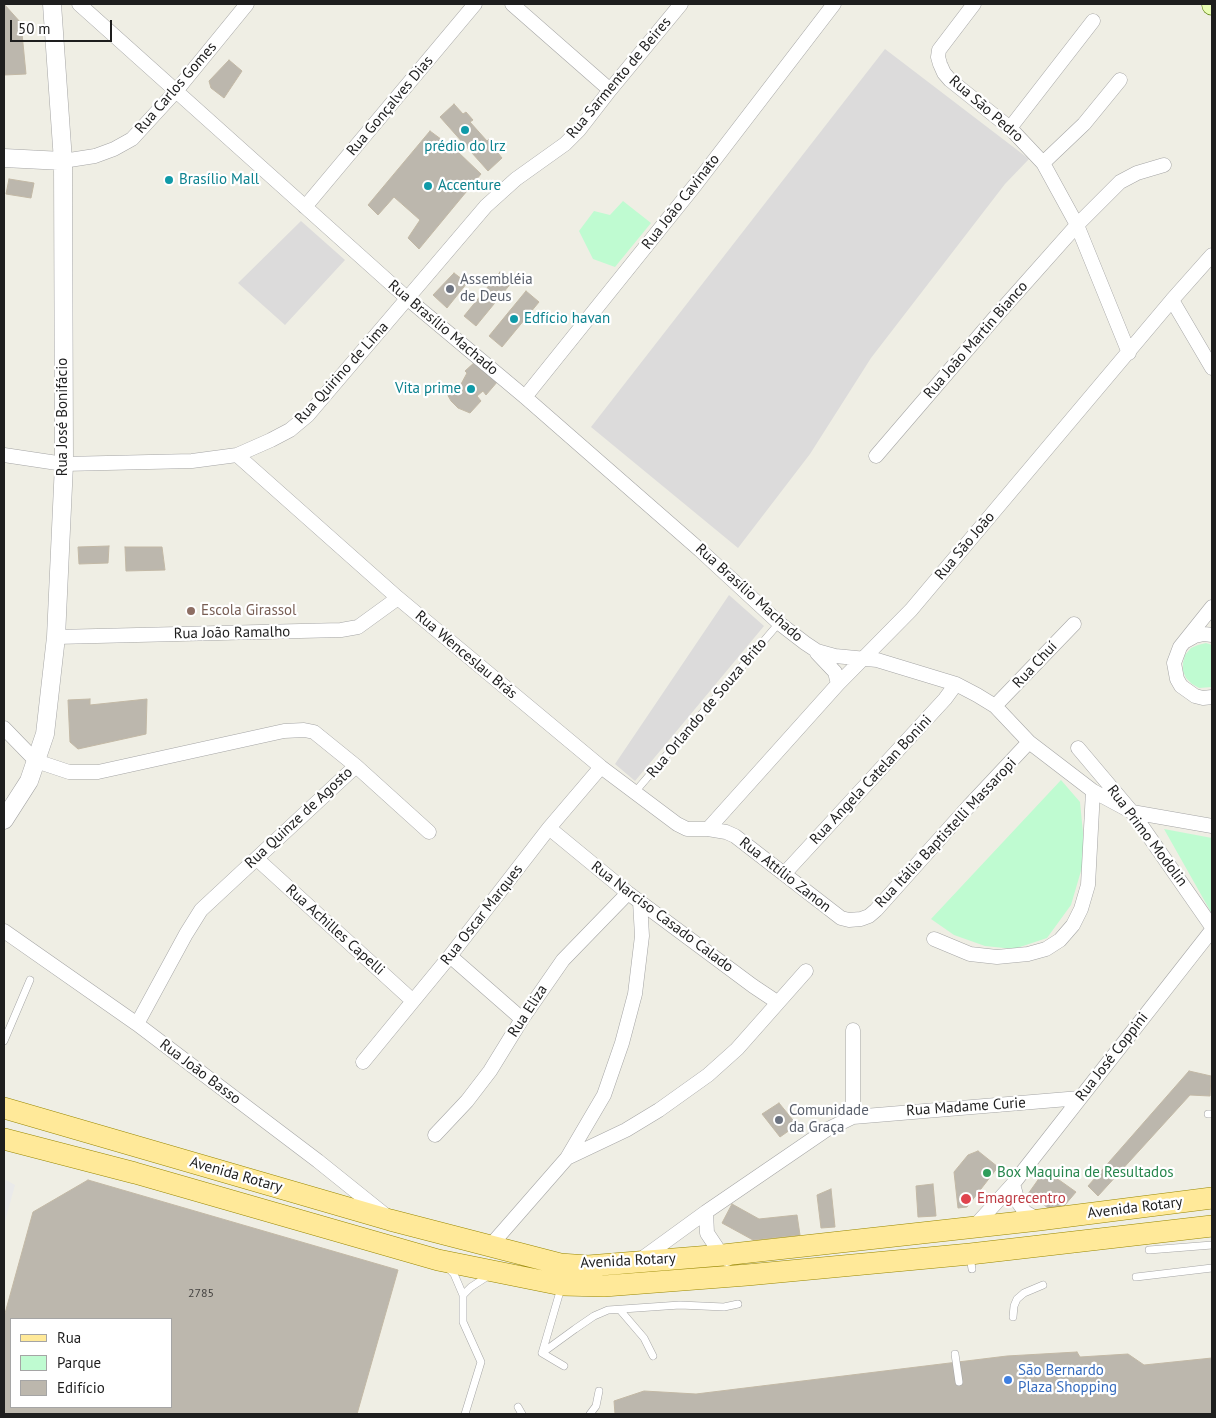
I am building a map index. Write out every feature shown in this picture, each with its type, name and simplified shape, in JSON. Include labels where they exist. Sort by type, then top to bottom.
[{"type":"main road","name":"Avenida Rotary","points":[[4,1108],[390,1220],[560,1264],[588,1266],[723,1255],[1039,1220],[1212,1198]]},
{"type":"main road","name":"Avenida Rotary","points":[[4,1139],[135,1173],[438,1260],[562,1285],[604,1286],[746,1275],[971,1262],[1212,1226]]},
{"type":"street","name":"Rua José Bonifácio","points":[[4,820],[29,781],[45,734],[56,637],[64,464],[63,161],[52,4]]},
{"type":"street","name":"Rua Brasílio Machado","points":[[79,4],[408,299],[525,397],[700,550],[779,623],[812,647],[835,672],[838,684]]},
{"type":"street","name":"Rua Carlos Gomes","points":[[63,161],[95,156],[114,149],[132,139],[176,91],[247,4]]},
{"type":"street","name":"Rua Gonçalves Dias","points":[[305,207],[475,4]]},
{"type":"street","points":[[512,4],[610,90]]},
{"type":"street","name":"Rua Sarmento de Beires","points":[[408,299],[486,206],[530,167],[565,144],[579,130],[681,4]]},
{"type":"street","name":"Rua João Cavinato","points":[[525,397],[690,192],[834,4]]},
{"type":"street","name":"Rua São Pedro","points":[[974,4],[939,50],[940,64],[950,80],[1010,128],[1043,163],[1077,225],[1128,352]]},
{"type":"street","points":[[1010,128],[1093,20]]},
{"type":"street","points":[[1043,163],[1084,124],[1120,80]]},
{"type":"street","points":[[4,158],[63,161]]},
{"type":"street","points":[[1077,225],[1120,182],[1137,173],[1164,165]]},
{"type":"street","name":"Rua João Martin Bianco","points":[[876,456],[996,315],[1077,225]]},
{"type":"street","name":"Rua São João","points":[[708,829],[838,684],[912,610],[1128,352],[1212,255]]},
{"type":"street","name":"Rua Quirino de Lima","points":[[4,455],[64,464],[192,461],[237,455],[283,433],[308,415],[408,299]]},
{"type":"street","points":[[1172,300],[1212,368]]},
{"type":"street","name":"Rua Wenceslau Brás","points":[[237,455],[398,598],[601,767],[677,824],[687,829],[708,829]]},
{"type":"street","name":"Rua João Ramalho","points":[[56,637],[341,630],[358,627],[398,598]]},
{"type":"street","points":[[1212,607],[1180,647],[1174,663],[1177,679],[1181,686],[1195,696],[1203,698],[1212,697]]},
{"type":"street","name":"Rua Chuí","points":[[995,706],[1074,624]]},
{"type":"street","points":[[1186,641],[1195,636],[1212,635]]},
{"type":"street","name":"Rua Brasílio Machado","points":[[812,647],[834,656],[877,660],[956,684],[995,706],[1029,742],[1093,791],[1132,812]]},
{"type":"street","name":"Rua Angela Catelan Bonini","points":[[784,874],[946,699],[956,684]]},
{"type":"street","points":[[4,728],[36,761]]},
{"type":"street","name":"Rua Quinze de Agosto","points":[[36,761],[69,772],[98,772],[284,731],[304,730],[320,734],[356,766],[201,910],[137,1024]]},
{"type":"street","name":"Rua Itália Baptistelli Massaropi","points":[[861,919],[869,916],[876,910],[1029,742]]},
{"type":"street","name":"Rua Primo Modolin","points":[[1078,748],[1132,812],[1212,929]]},
{"type":"street","points":[[356,766],[429,832]]},
{"type":"street","name":"Rua Oscar Marques","points":[[363,1062],[450,956],[549,828],[601,767]]},
{"type":"street","points":[[934,939],[970,954],[997,957],[1028,954],[1046,949],[1060,940],[1074,924],[1081,909],[1088,885],[1093,791]]},
{"type":"street","points":[[1132,812],[1212,826]]},
{"type":"street","name":"Rua Narciso Casado Calado","points":[[549,828],[628,893],[777,1002]]},
{"type":"street","name":"Rua Attílio Zanon","points":[[708,829],[726,832],[735,836],[841,918],[849,920],[861,919]]},
{"type":"street","name":"Rua Achilles Capelli","points":[[257,859],[413,1001]]},
{"type":"street","name":"Rua Eliza","points":[[435,1135],[490,1071],[522,1019],[563,960],[628,893]]},
{"type":"street","points":[[491,1245],[568,1158],[604,1095],[622,1042],[635,994],[642,936],[640,901]]},
{"type":"street","name":"Rua José Coppini","points":[[974,1227],[1013,1184],[1212,929]]},
{"type":"street","name":"Rua João Basso","points":[[4,931],[137,1024],[318,1161],[390,1220]]},
{"type":"street","points":[[450,956],[522,1019]]},
{"type":"street","points":[[568,1158],[626,1130],[708,1075],[737,1049],[806,971]]},
{"type":"street","points":[[853,1030],[853,1117]]},
{"type":"street","name":"Rua Madame Curie","points":[[637,1262],[826,1130],[853,1117],[1080,1098]]},
{"type":"street","points":[[1013,1184],[1018,1202],[1025,1212],[1039,1220]]},
{"type":"street","points":[[706,1212],[707,1233],[711,1240],[723,1255],[746,1275]]},
{"type":"lane","name":"Rua Orlando de Souza Brito","points":[[635,792],[779,623]]},
{"type":"lane","points":[[4,1041],[30,980]]},
{"type":"lane","points":[[1149,1250],[1212,1245]]},
{"type":"lane","points":[[438,1260],[454,1274],[463,1295],[463,1322],[481,1362],[465,1414]]},
{"type":"lane","points":[[1136,1277],[1212,1268]]},
{"type":"lane","points":[[463,1295],[482,1278],[497,1273]]},
{"type":"lane","points":[[542,1353],[562,1285]]},
{"type":"lane","points":[[1013,1317],[1017,1299],[1024,1293],[1043,1285]]},
{"type":"lane","points":[[542,1353],[594,1316],[608,1310],[680,1304],[724,1306],[738,1304]]},
{"type":"lane","points":[[620,1310],[644,1338],[653,1356]]},
{"type":"lane","points":[[542,1353],[564,1366]]},
{"type":"lane","points":[[955,1354],[959,1382]]},
{"type":"lane","points":[[590,1414],[596,1406],[599,1391]]},
{"type":"shaded area","points":[[885,49],[1029,159],[1005,184],[871,358],[810,454],[738,548],[591,427]]},
{"type":"shaded area","points":[[301,221],[345,260],[285,325],[238,283]]},
{"type":"shaded area","points":[[729,595],[764,626],[635,781],[615,764]]},
{"type":"shaded area","points":[[4,1179],[15,1185],[4,1225]]},
{"type":"green space","points":[[623,201],[651,223],[615,267],[593,259],[579,231],[594,211],[610,215]]},
{"type":"green space","points":[[1206,643],[1212,645],[1212,687],[1199,688],[1186,678],[1183,671],[1183,663],[1185,655],[1191,648]]},
{"type":"green space","points":[[1061,780],[1080,802],[1083,864],[1071,905],[1047,938],[1014,949],[985,946],[954,935],[931,919]]},
{"type":"green space","points":[[1164,829],[1212,838],[1212,914]]},
{"type":"building","points":[[4,4],[21,23],[26,74],[4,75]]},
{"type":"building","points":[[229,60],[242,71],[224,98],[211,88],[209,81]]},
{"type":"building","name":"prédio do lrz","points":[[454,104],[463,114],[466,112],[473,120],[470,122],[487,141],[489,139],[496,146],[494,148],[502,158],[488,171],[440,117]]},
{"type":"building","name":"Accenture","points":[[430,131],[457,151],[481,174],[419,249],[408,238],[420,220],[394,197],[378,215],[368,205]]},
{"type":"building","points":[[9,179],[34,183],[31,198],[6,194]]},
{"type":"building","points":[[500,272],[512,282],[476,326],[464,316]]},
{"type":"building","name":"Assembléia de Deus","points":[[454,273],[467,283],[447,308],[433,295]]},
{"type":"building","name":"Edfício havan","points":[[526,291],[539,302],[502,347],[489,336]]},
{"type":"building","name":"Vita prime","points":[[476,361],[498,381],[486,395],[483,391],[477,396],[481,401],[470,413],[458,408],[446,392],[456,383],[460,386],[467,373],[465,371]]},
{"type":"building","points":[[109,546],[108,563],[79,564],[78,547]]},
{"type":"building","points":[[125,547],[162,547],[165,570],[126,571]]},
{"type":"building","points":[[90,699],[90,705],[147,699],[146,734],[78,749],[70,742],[68,700]]},
{"type":"building","points":[[1189,1071],[1211,1076],[1210,1096],[1190,1095],[1098,1196],[1088,1186]]},
{"type":"building","name":"Comunidade da Graça","points":[[779,1103],[797,1125],[780,1137],[762,1114]]},
{"type":"building","points":[[978,1151],[998,1167],[967,1207],[958,1208],[954,1172],[968,1155]]},
{"type":"building","points":[[1045,1170],[1076,1192],[1059,1212],[1052,1212],[1039,1200],[1028,1194]]},
{"type":"building","points":[[88,1180],[398,1270],[357,1414],[4,1414],[4,1317],[33,1212]]},
{"type":"building","points":[[933,1184],[936,1216],[918,1217],[916,1186]]},
{"type":"building","points":[[831,1189],[835,1227],[821,1228],[817,1195]]},
{"type":"building","points":[[732,1204],[759,1219],[797,1215],[800,1235],[753,1240],[722,1223]]},
{"type":"building","name":"São Bernardo Plaza Shopping","points":[[1077,1352],[1080,1357],[1128,1354],[1144,1365],[1212,1358],[1212,1414],[615,1414],[614,1401],[644,1391],[696,1394],[1007,1356]]},
{"type":"place","name":"prédio do lrz","points":[[465,130]]},
{"type":"place","name":"Brasílio Mall","points":[[169,180]]},
{"type":"place","name":"Accenture","points":[[428,186]]},
{"type":"place","name":"Assembléia de Deus","points":[[450,289]]},
{"type":"place","name":"Edfício havan","points":[[514,319]]},
{"type":"place","name":"Vita prime","points":[[471,389]]},
{"type":"place","name":"Escola Girassol","points":[[191,611]]},
{"type":"place","name":"Comunidade da Graça","points":[[779,1120]]},
{"type":"place","name":"Box Maquina de Resultados","points":[[987,1173]]},
{"type":"place","name":"Emagrecentro","points":[[966,1199]]},
{"type":"place","name":"São Bernardo Plaza Shopping","points":[[1008,1380]]}]
